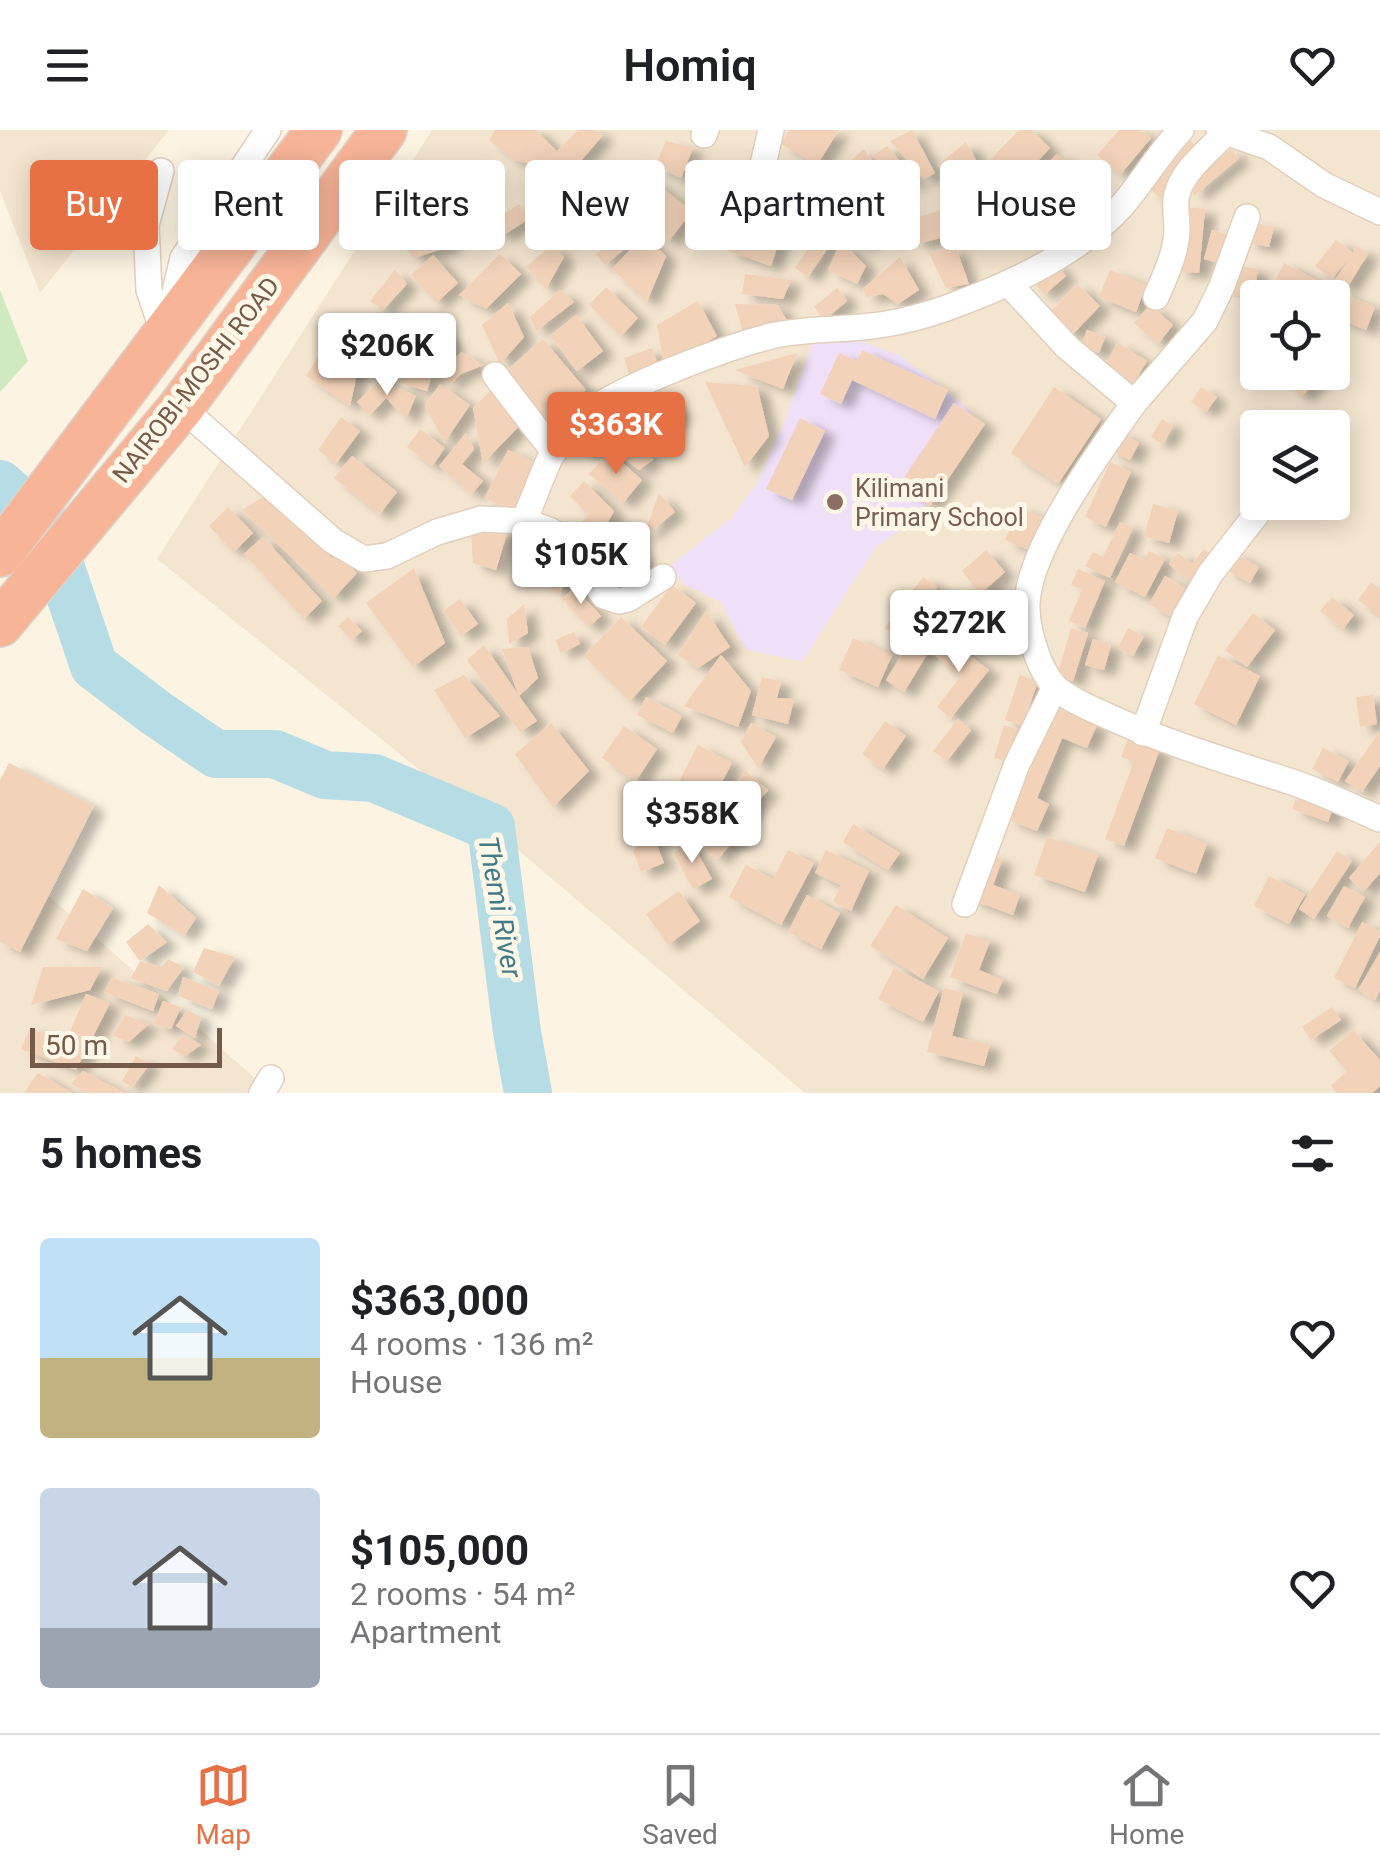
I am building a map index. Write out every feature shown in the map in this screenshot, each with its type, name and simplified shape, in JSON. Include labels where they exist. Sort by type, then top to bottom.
[{"type":"highway","name":"NAIROBI-MOSHI ROAD","points":[[0,554],[319,130]]},
{"type":"highway","name":"NAIROBI-MOSHI ROAD","points":[[9,613],[181,406],[384,130]]},
{"type":"street","points":[[169,331],[183,258],[268,130]]},
{"type":"street","points":[[764,160],[772,130]]},
{"type":"street","points":[[524,521],[554,452],[566,432],[586,412],[674,370],[772,336],[909,319],[1008,283],[1060,256],[1116,212],[1158,154],[1181,130]]},
{"type":"street","points":[[1156,297],[1174,249],[1174,210],[1179,188],[1222,131],[1276,151],[1324,185],[1380,212]]},
{"type":"street","points":[[161,172],[146,225],[150,290],[169,331]]},
{"type":"street","points":[[1247,216],[1206,320],[1134,402],[1067,502],[1033,574],[1027,602],[1029,627],[1040,662],[1056,687],[1080,704],[1143,733],[1291,782],[1380,820]]},
{"type":"street","points":[[1008,283],[1067,347],[1134,402]]},
{"type":"street","points":[[495,375],[554,452]]},
{"type":"street","points":[[181,406],[333,542],[364,559],[386,556],[481,518],[524,521],[551,532],[569,544],[604,596],[619,601],[663,576]]},
{"type":"street","points":[[1143,733],[1185,617],[1210,574],[1251,520]]},
{"type":"street","points":[[965,904],[1017,764],[1056,687]]},
{"type":"shaded area","points":[[0,130],[169,130],[145,160],[30,160],[30,250],[74,250],[40,293],[0,191]]},
{"type":"shaded area","points":[[432,130],[1380,130],[1380,1093],[805,1093],[491,827],[157,559],[355,250],[505,250],[505,160],[413,160]]},
{"type":"shaded area","name":"Kilimani Primary School","points":[[849,337],[901,356],[972,412],[938,488],[914,521],[875,548],[802,662],[745,649],[721,602],[685,585],[669,567],[732,517],[756,485],[784,423],[813,342]]},
{"type":"shaded area","points":[[0,853],[272,1093],[0,1093]]},
{"type":"green space","points":[[0,290],[28,361],[0,392]]},
{"type":"building","points":[[495,130],[536,130],[557,151],[578,130],[594,130],[603,135],[582,160],[525,163],[514,160],[489,140]]},
{"type":"building","points":[[789,130],[839,130],[820,160],[808,160],[781,144]]},
{"type":"building","points":[[912,130],[935,173],[924,179],[920,160],[907,160],[890,141]]},
{"type":"building","points":[[1019,130],[1032,130],[1050,148],[1039,160],[990,160]]},
{"type":"building","points":[[1119,130],[1141,130],[1151,138],[1120,175],[1111,167],[1111,160],[1097,155]]},
{"type":"building","points":[[666,141],[693,148],[681,178],[665,171],[665,160],[658,160]]},
{"type":"building","points":[[1190,141],[1203,152],[1163,200],[1150,189]]},
{"type":"building","points":[[966,142],[976,160],[944,160]]},
{"type":"building","points":[[887,146],[899,160],[878,160],[872,156]]},
{"type":"building","points":[[864,149],[871,160],[851,160]]},
{"type":"building","points":[[1231,149],[1239,158],[1194,196],[1191,183]]},
{"type":"building","points":[[665,190],[685,206],[685,220],[669,241],[665,238]]},
{"type":"building","points":[[519,204],[525,221],[505,234],[505,213]]},
{"type":"building","points":[[1184,207],[1205,209],[1199,273],[1177,271]]},
{"type":"building","points":[[940,210],[940,238],[920,243],[920,217]]},
{"type":"building","points":[[1250,222],[1274,227],[1269,247],[1246,242]]},
{"type":"building","points":[[1212,230],[1227,234],[1219,263],[1204,259]]},
{"type":"building","points":[[1336,240],[1353,253],[1356,246],[1368,254],[1350,283],[1350,280],[1335,280],[1348,260],[1332,279],[1315,266]]},
{"type":"building","points":[[408,250],[439,250],[414,258]]},
{"type":"building","points":[[546,250],[557,250],[564,257],[546,289],[526,267]]},
{"type":"building","points":[[600,250],[623,250],[605,265],[596,254]]},
{"type":"building","points":[[630,250],[660,250],[666,256],[647,302],[612,269]]},
{"type":"building","points":[[728,250],[776,250],[771,266]]},
{"type":"building","points":[[807,250],[826,250],[808,277],[795,268]]},
{"type":"building","points":[[837,250],[850,250],[866,266],[857,284],[828,270]]},
{"type":"building","points":[[957,250],[969,284],[946,288],[929,253]]},
{"type":"building","points":[[500,254],[521,274],[486,309],[459,295]]},
{"type":"building","points":[[433,255],[458,283],[436,303],[411,275]]},
{"type":"building","points":[[900,257],[919,290],[898,304],[883,294],[866,297],[863,289]]},
{"type":"building","points":[[1054,262],[1066,276],[1044,295],[1032,280]]},
{"type":"building","points":[[1284,263],[1317,280],[1276,280]]},
{"type":"building","points":[[1238,266],[1258,269],[1256,280],[1240,280],[1240,298],[1233,297]]},
{"type":"building","points":[[395,270],[407,284],[383,310],[370,301]]},
{"type":"building","points":[[1110,270],[1146,285],[1136,312],[1099,297]]},
{"type":"building","points":[[745,274],[791,280],[783,299],[742,294]]},
{"type":"building","points":[[1077,284],[1100,306],[1071,336],[1048,314]]},
{"type":"building","points":[[606,287],[638,318],[621,336],[589,305]]},
{"type":"building","points":[[837,288],[847,301],[824,320],[814,307]]},
{"type":"building","points":[[560,290],[574,302],[536,331],[530,317]]},
{"type":"building","points":[[1350,297],[1375,307],[1366,330],[1350,323]]},
{"type":"building","points":[[698,301],[717,336],[664,366],[657,325]]},
{"type":"building","points":[[508,303],[524,337],[500,364],[482,325]]},
{"type":"building","points":[[735,304],[777,305],[789,323],[744,336]]},
{"type":"building","points":[[1150,305],[1173,325],[1158,344],[1134,323]]},
{"type":"building","points":[[428,312],[455,345],[436,371],[412,353]]},
{"type":"building","points":[[576,315],[603,351],[577,371],[550,336]]},
{"type":"building","points":[[358,318],[400,350],[382,375],[339,342]]},
{"type":"building","points":[[1087,330],[1105,337],[1099,353],[1081,347]]},
{"type":"building","points":[[543,339],[586,390],[547,424],[504,373]]},
{"type":"building","points":[[1118,343],[1147,361],[1134,383],[1105,365]]},
{"type":"building","points":[[325,346],[358,369],[350,406],[306,376]]},
{"type":"building","points":[[652,348],[659,367],[630,378],[624,358]]},
{"type":"building","points":[[862,350],[948,390],[935,419],[852,380],[841,404],[820,394],[839,353],[857,361]]},
{"type":"building","points":[[461,352],[484,365],[461,374],[451,384],[440,373]]},
{"type":"building","points":[[797,353],[783,389],[735,370]]},
{"type":"building","points":[[405,367],[432,375],[427,391],[400,383]]},
{"type":"building","points":[[380,380],[416,396],[406,419],[386,398],[370,415],[357,402]]},
{"type":"building","points":[[705,382],[757,386],[769,436],[745,467]]},
{"type":"building","points":[[440,384],[470,405],[444,443],[425,405]]},
{"type":"building","points":[[1054,387],[1101,419],[1058,484],[1011,453]]},
{"type":"building","points":[[1201,387],[1217,397],[1206,412],[1191,402]]},
{"type":"building","points":[[493,388],[525,420],[483,463],[473,408]]},
{"type":"building","points":[[652,391],[682,410],[660,446],[618,419]]},
{"type":"building","points":[[954,403],[985,424],[930,506],[899,485]]},
{"type":"building","points":[[341,417],[360,431],[336,464],[318,450]]},
{"type":"building","points":[[800,418],[825,431],[792,500],[766,489]]},
{"type":"building","points":[[1162,419],[1173,426],[1163,444],[1151,437]]},
{"type":"building","points":[[586,424],[603,439],[589,455],[572,440]]},
{"type":"building","points":[[420,429],[445,448],[432,466],[407,447]]},
{"type":"building","points":[[1118,431],[1139,443],[1130,460],[1108,449]]},
{"type":"building","points":[[466,433],[474,449],[462,464],[483,481],[472,494],[439,466]]},
{"type":"building","points":[[621,434],[654,459],[639,470],[610,448]]},
{"type":"building","points":[[508,450],[535,463],[513,511],[485,498]]},
{"type":"building","points":[[609,451],[642,480],[623,503],[589,474]]},
{"type":"building","points":[[352,456],[397,492],[380,514],[334,478]]},
{"type":"building","points":[[1110,462],[1131,472],[1106,527],[1085,517]]},
{"type":"building","points":[[584,481],[614,511],[598,540],[581,523],[589,515],[570,496]]},
{"type":"building","points":[[659,493],[675,512],[643,537]]},
{"type":"building","points":[[264,496],[332,558],[338,555],[357,573],[334,598],[242,510]]},
{"type":"building","points":[[1153,504],[1178,511],[1169,543],[1144,536]]},
{"type":"building","points":[[228,507],[253,533],[234,552],[209,526]]},
{"type":"building","points":[[1019,507],[1047,520],[1034,552],[1005,540]]},
{"type":"building","points":[[1120,522],[1133,528],[1110,578],[1085,566],[1093,552],[1103,557]]},
{"type":"building","points":[[508,530],[496,570],[473,563],[471,533]]},
{"type":"building","points":[[624,535],[650,567],[619,593],[607,579],[618,570],[604,552]]},
{"type":"building","points":[[263,537],[322,601],[304,619],[244,554]]},
{"type":"building","points":[[542,544],[576,560],[559,595],[538,574]]},
{"type":"building","points":[[1204,549],[1213,556],[1192,583],[1169,564],[1178,553],[1192,564]]},
{"type":"building","points":[[986,550],[1005,572],[980,594],[962,571]]},
{"type":"building","points":[[1149,551],[1165,559],[1145,597],[1115,582],[1130,553],[1144,560]]},
{"type":"building","points":[[1233,552],[1259,567],[1250,583],[1225,569]]},
{"type":"building","points":[[414,568],[445,643],[413,667],[366,603]]},
{"type":"building","points":[[1078,569],[1105,581],[1085,628],[1069,621],[1082,589],[1071,585]]},
{"type":"building","points":[[1165,576],[1185,588],[1170,616],[1149,604]]},
{"type":"building","points":[[923,577],[937,587],[900,639],[885,628]]},
{"type":"building","points":[[1371,582],[1380,589],[1380,616],[1358,600]]},
{"type":"building","points":[[672,585],[696,603],[665,645],[641,627]]},
{"type":"building","points":[[574,587],[601,616],[589,627],[562,599]]},
{"type":"building","points":[[1332,597],[1354,615],[1343,629],[1320,611]]},
{"type":"building","points":[[460,599],[478,624],[461,636],[443,611]]},
{"type":"building","points":[[524,604],[528,633],[509,644],[507,619]]},
{"type":"building","points":[[961,604],[989,625],[974,647],[945,627]]},
{"type":"building","points":[[706,611],[730,647],[698,668],[678,655]]},
{"type":"building","points":[[1253,613],[1275,630],[1247,667],[1225,650]]},
{"type":"building","points":[[348,617],[362,631],[352,640],[338,626]]},
{"type":"building","points":[[621,617],[667,661],[630,701],[584,656]]},
{"type":"building","points":[[923,620],[941,632],[904,692],[886,680]]},
{"type":"building","points":[[1071,628],[1088,633],[1073,681],[1057,676]]},
{"type":"building","points":[[1128,628],[1144,636],[1133,656],[1118,648]]},
{"type":"building","points":[[574,632],[580,644],[561,653],[555,640]]},
{"type":"building","points":[[946,637],[989,670],[951,718],[937,707],[961,676],[933,654]]},
{"type":"building","points":[[853,638],[892,655],[878,687],[839,670]]},
{"type":"building","points":[[1093,639],[1111,645],[1104,670],[1085,665]]},
{"type":"building","points":[[484,645],[518,694],[502,649],[528,647],[538,678],[519,696],[537,721],[520,732],[467,660]]},
{"type":"building","points":[[721,655],[751,691],[738,727],[684,706]]},
{"type":"building","points":[[1218,655],[1260,676],[1236,725],[1194,704]]},
{"type":"building","points":[[464,675],[500,716],[465,738],[434,690]]},
{"type":"building","points":[[1020,675],[1038,681],[1023,726],[1005,720]]},
{"type":"building","points":[[762,677],[781,682],[777,698],[794,699],[788,724],[752,715]]},
{"type":"building","points":[[1373,695],[1377,724],[1360,727],[1356,697]]},
{"type":"building","points":[[646,697],[682,716],[673,733],[637,715]]},
{"type":"building","points":[[1055,707],[1097,725],[1087,748],[1062,738],[1037,798],[1049,804],[1037,831],[1007,819]]},
{"type":"building","points":[[958,719],[971,730],[947,761],[933,751]]},
{"type":"building","points":[[885,721],[906,736],[883,769],[862,754]]},
{"type":"building","points":[[551,723],[589,771],[553,807],[515,754]]},
{"type":"building","points":[[751,723],[776,737],[758,768],[741,742]]},
{"type":"building","points":[[1004,725],[1017,729],[1006,761],[994,758]]},
{"type":"building","points":[[624,726],[657,749],[636,781],[602,758]]},
{"type":"building","points":[[1380,731],[1380,766],[1362,792],[1345,781]]},
{"type":"building","points":[[1128,738],[1160,749],[1124,846],[1105,839],[1134,761],[1121,757]]},
{"type":"building","points":[[698,745],[732,763],[712,801],[678,783]]},
{"type":"building","points":[[1323,748],[1349,761],[1338,782],[1312,769]]},
{"type":"building","points":[[9,763],[94,806],[20,952],[0,942],[0,780]]},
{"type":"building","points":[[746,771],[768,790],[739,825],[717,806]]},
{"type":"building","points":[[1298,793],[1334,805],[1328,822],[1292,809]]},
{"type":"building","points":[[706,802],[742,831],[718,859],[705,849],[715,836],[693,819]]},
{"type":"building","points":[[853,824],[900,853],[888,870],[843,842]]},
{"type":"building","points":[[1167,828],[1207,844],[1196,874],[1155,858]]},
{"type":"building","points":[[651,830],[664,863],[641,872],[633,851]]},
{"type":"building","points":[[1047,837],[1098,855],[1085,892],[1034,875]]},
{"type":"building","points":[[1380,842],[1380,873],[1364,891],[1349,878]]},
{"type":"building","points":[[692,843],[712,879],[693,889],[673,853]]},
{"type":"building","points":[[788,850],[814,863],[781,925],[729,897],[746,865],[773,879]]},
{"type":"building","points":[[826,850],[869,871],[851,911],[833,902],[841,885],[815,873]]},
{"type":"building","points":[[1337,851],[1352,861],[1314,919],[1299,909]]},
{"type":"building","points":[[986,855],[1002,860],[993,885],[1020,895],[1013,915],[970,899]]},
{"type":"building","points":[[1269,876],[1305,894],[1289,924],[1254,906]]},
{"type":"building","points":[[159,885],[196,918],[184,936],[147,913]]},
{"type":"building","points":[[1344,886],[1365,897],[1348,928],[1327,916]]},
{"type":"building","points":[[83,889],[113,908],[87,951],[56,939]]},
{"type":"building","points":[[679,891],[700,921],[668,945],[646,914]]},
{"type":"building","points":[[807,895],[840,913],[821,949],[788,932]]},
{"type":"building","points":[[896,905],[948,938],[923,979],[870,946]]},
{"type":"building","points":[[1362,922],[1380,931],[1380,936],[1355,988],[1334,978]]},
{"type":"building","points":[[148,924],[167,942],[140,961],[126,942]]},
{"type":"building","points":[[966,933],[990,941],[979,970],[1003,980],[997,994],[950,977]]},
{"type":"building","points":[[204,948],[235,957],[219,986],[193,972]]},
{"type":"building","points":[[1380,952],[1380,991],[1375,1000],[1358,990]]},
{"type":"building","points":[[168,959],[184,967],[167,991],[131,978],[140,961],[161,967]]},
{"type":"building","points":[[43,967],[102,967],[90,990],[31,1005]]},
{"type":"building","points":[[894,968],[939,991],[923,1022],[878,999]]},
{"type":"building","points":[[183,977],[219,991],[212,1009],[178,996]]},
{"type":"building","points":[[112,978],[159,994],[153,1011],[104,992]]},
{"type":"building","points":[[944,988],[963,993],[952,1036],[990,1045],[984,1066],[927,1052]]},
{"type":"building","points":[[86,994],[110,1003],[76,1070],[21,1049],[30,1028],[66,1041]]},
{"type":"building","points":[[163,1001],[181,1007],[171,1029],[154,1024]]},
{"type":"building","points":[[1332,1007],[1341,1020],[1311,1040],[1302,1027]]},
{"type":"building","points":[[187,1010],[201,1017],[195,1038],[176,1026]]},
{"type":"building","points":[[125,1015],[149,1024],[129,1042],[113,1036]]},
{"type":"building","points":[[1353,1030],[1380,1060],[1380,1086],[1372,1093],[1337,1093],[1331,1086],[1347,1071],[1329,1051]]},
{"type":"building","points":[[183,1035],[201,1045],[185,1056],[172,1049]]},
{"type":"building","points":[[136,1056],[150,1064],[132,1087],[122,1081]]},
{"type":"building","points":[[83,1071],[125,1093],[87,1093],[71,1084]]},
{"type":"building","points":[[38,1073],[72,1093],[24,1093]]},
{"type":"waterway","name":"Themi River","points":[[0,484],[46,524],[94,666],[156,713],[216,754],[275,754],[325,775],[374,778],[491,827],[528,1093]]},
{"type":"place","name":"Kilimani Primary School","points":[[835,502]]}]
